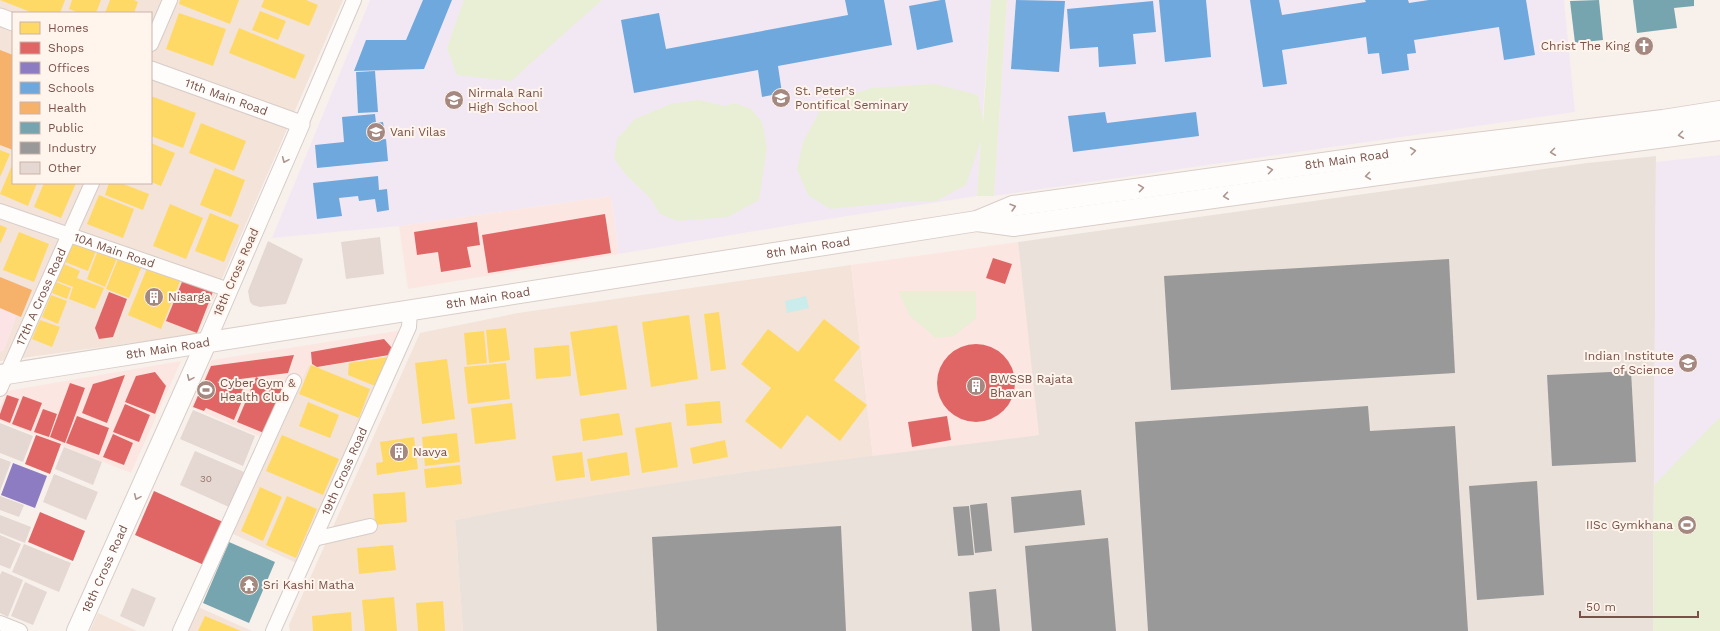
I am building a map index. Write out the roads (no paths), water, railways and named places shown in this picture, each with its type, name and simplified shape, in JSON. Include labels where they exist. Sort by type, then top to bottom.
[{"type":"main road","name":"8th Main Road","points":[[2,380],[206,343],[977,221],[1013,206],[1402,152],[1663,120],[1720,111]]},
{"type":"main road","name":"8th Main Road","points":[[977,221],[1014,226],[1430,168],[1720,130]]},
{"type":"main road","name":"18th Cross Road","points":[[77,631],[206,343]]},
{"type":"street","points":[[152,42],[170,0]]},
{"type":"street","name":"18th Cross Road","points":[[206,343],[354,0]]},
{"type":"street","points":[[0,17],[12,22]]},
{"type":"street","name":"11th Main Road","points":[[152,70],[301,124]]},
{"type":"street","name":"17th A Cross Road","points":[[2,380],[92,184]]},
{"type":"street","name":"10A Main Road","points":[[0,211],[229,290]]},
{"type":"street","name":"19th Cross Road","points":[[273,631],[409,327],[410,311]]},
{"type":"street","points":[[180,631],[294,381]]},
{"type":"street","points":[[314,539],[370,526]]},
{"type":"street","points":[[0,623],[20,631]]},
{"type":"water","points":[[806,296],[809,308],[787,313],[785,301]]},
{"type":"place","name":"Christ The King","points":[[1644,46]]},
{"type":"place","name":"St. Peter's Pontifical Seminary","points":[[781,98]]},
{"type":"place","name":"Nirmala Rani High School","points":[[454,100]]},
{"type":"place","name":"Vani Vilas","points":[[376,132]]},
{"type":"place","name":"Nisarga","points":[[154,297]]},
{"type":"place","name":"Indian Institute of Science","points":[[1688,363]]},
{"type":"place","name":"BWSSB Rajata Bhavan","points":[[976,386]]},
{"type":"place","name":"Cyber Gym & Health Club","points":[[206,390]]},
{"type":"place","name":"Navya","points":[[399,452]]},
{"type":"place","name":"IISc Gymkhana","points":[[1687,525]]},
{"type":"place","name":"Sri Kashi Matha","points":[[249,585]]}]
